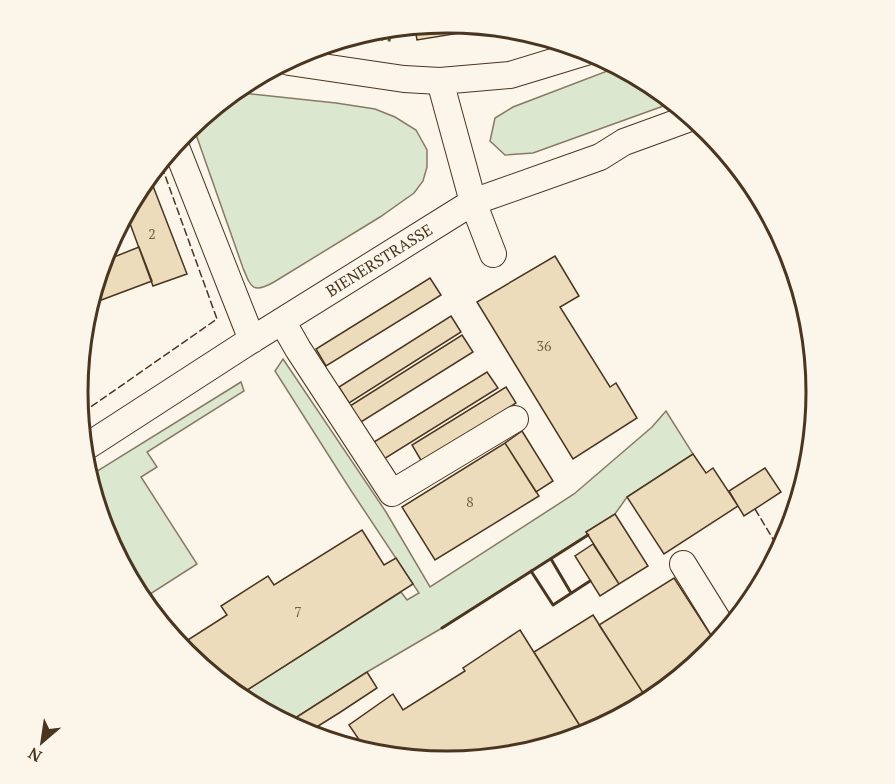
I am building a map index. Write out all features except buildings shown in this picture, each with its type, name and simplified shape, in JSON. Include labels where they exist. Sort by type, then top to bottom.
[{"type":"street","points":[[307,62],[404,79],[440,81],[510,75],[573,56]]},
{"type":"street","points":[[440,81],[472,202],[493,254]]},
{"type":"street","name":"BIENERSTRASSE","points":[[93,444],[472,202],[600,157],[624,142],[682,121]]},
{"type":"street","points":[[179,154],[252,340]]},
{"type":"street","points":[[282,321],[392,493],[515,418]]},
{"type":"street","points":[[682,564],[721,625]]},
{"type":"green space","points":[[608,71],[664,106],[533,153],[505,155],[490,141],[495,118],[513,107]]},
{"type":"green space","points":[[248,94],[336,103],[375,109],[395,117],[416,130],[427,150],[427,167],[423,181],[414,193],[380,217],[261,288],[251,284],[243,268],[196,136],[229,107]]},
{"type":"green space","points":[[283,359],[386,512],[430,587],[574,494],[652,427],[666,411],[693,454],[627,497],[615,514],[586,532],[588,535],[296,717],[248,690],[401,592],[407,600],[419,593],[275,371]]},
{"type":"green space","points":[[241,382],[244,391],[147,452],[157,467],[141,477],[197,564],[151,594],[116,529],[97,471]]},
{"type":"hedge","points":[[385,39],[395,40]]},
{"type":"fence","points":[[89,408],[217,319],[164,172]]},
{"type":"fence","points":[[755,509],[774,540]]},
{"type":"wall","points":[[442,628],[588,535]]},
{"type":"wall","points":[[551,559],[571,593]]},
{"type":"wall","points":[[531,571],[553,605],[590,581]]}]
